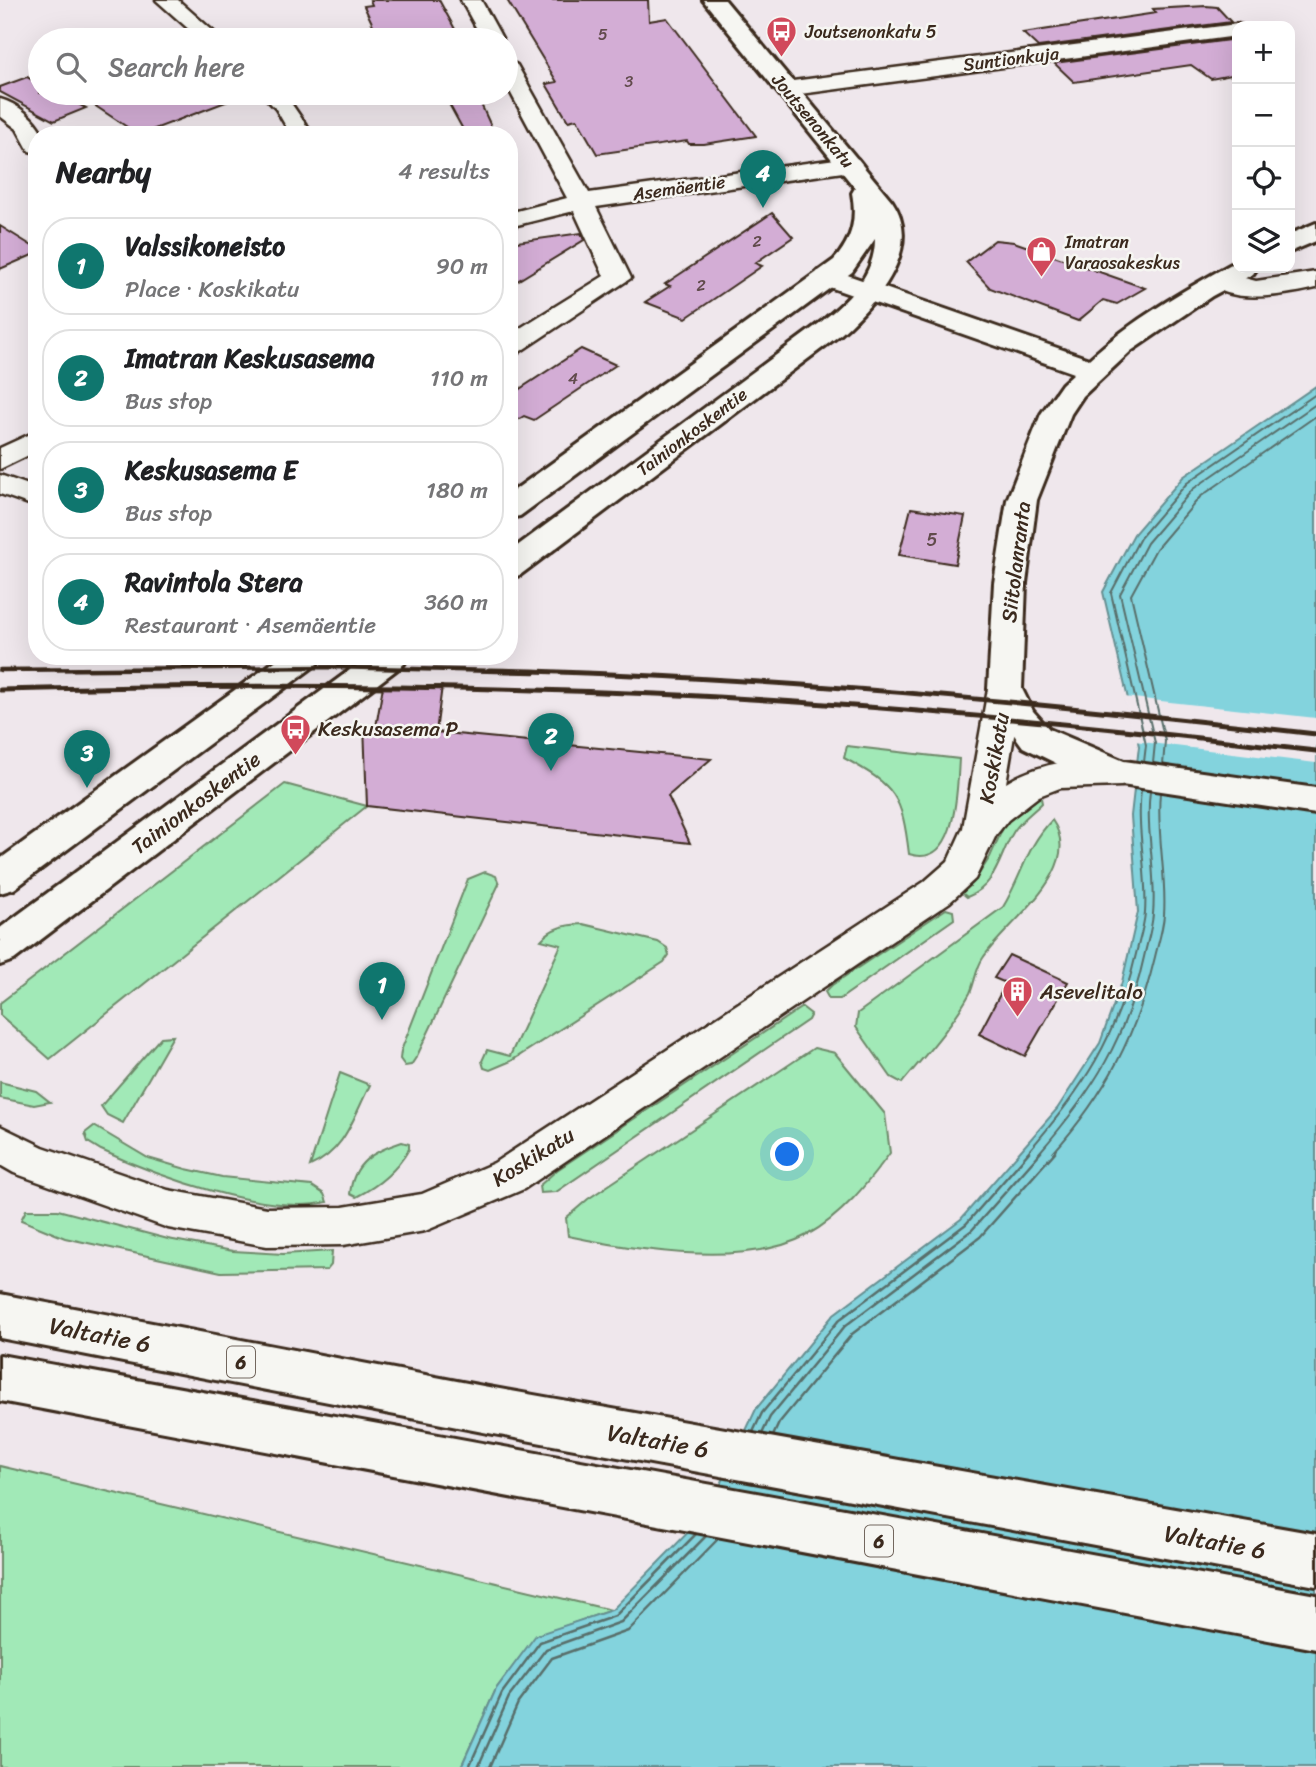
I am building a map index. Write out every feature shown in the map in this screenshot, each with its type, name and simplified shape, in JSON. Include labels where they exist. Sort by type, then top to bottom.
[{"type":"main road","name":"Joutsenonkatu","points":[[714,0],[883,206],[890,226],[889,244],[883,269],[871,292]]},
{"type":"main road","name":"Joutsenonkatu","points":[[827,277],[859,249],[868,228],[867,206],[855,170]]},
{"type":"main road","points":[[1295,242],[1316,231]]},
{"type":"main road","points":[[518,502],[827,277],[1091,369],[1121,345],[1232,274]]},
{"type":"main road","name":"Tainionkoskentie","points":[[518,561],[831,328],[871,292]]},
{"type":"main road","name":"Siitolanranta","points":[[1005,689],[1010,583],[1022,500],[1056,414],[1072,390],[1091,369]]},
{"type":"main road","points":[[0,879],[292,665]]},
{"type":"main road","name":"Tainionkoskentie","points":[[0,949],[380,665]]},
{"type":"main road","points":[[1005,689],[1018,717],[1036,737],[1073,757],[1121,774],[1316,801]]},
{"type":"main road","name":"Valtatie 6","points":[[0,1316],[483,1409],[1316,1560]]},
{"type":"main road","name":"6","points":[[0,1378],[1316,1622]]},
{"type":"street","points":[[166,0],[200,28]]},
{"type":"street","points":[[471,0],[486,28]]},
{"type":"street","name":"Suntionkuja","points":[[785,89],[1232,31]]},
{"type":"street","points":[[518,88],[579,202],[593,222],[618,278],[518,341]]},
{"type":"street","points":[[284,105],[297,126]]},
{"type":"street","points":[[0,106],[28,127]]},
{"type":"street","name":"Asemäentie","points":[[518,218],[579,202],[855,170]]},
{"type":"street","points":[[1232,274],[1235,287],[1264,290],[1316,280]]},
{"type":"street","points":[[0,460],[28,444]]},
{"type":"street","points":[[0,484],[28,495]]},
{"type":"street","name":"Koskikatu","points":[[0,1143],[29,1160],[168,1209],[267,1227],[343,1226],[425,1212],[509,1176],[796,983],[937,892],[962,869],[981,828],[1005,689]]},
{"type":"street","name":"Koskikatu","points":[[981,828],[1005,800],[1040,780],[1087,771],[1121,774]]},
{"type":"green space","points":[[847,746],[959,759],[952,823],[937,850],[925,856],[909,854],[903,818],[893,795],[886,785],[844,758]]},
{"type":"green space","points":[[285,784],[367,806],[50,1059],[0,1015],[0,1003]]},
{"type":"green space","points":[[1034,798],[1041,798],[1042,803],[1014,831],[992,877],[977,892],[967,897],[962,893],[973,883],[990,857],[1006,821]]},
{"type":"green space","points":[[1052,820],[1060,839],[1059,858],[1052,876],[983,958],[970,993],[938,1040],[902,1083],[891,1077],[856,1027],[858,1013],[1003,907],[1030,851]]},
{"type":"green space","points":[[485,872],[496,876],[499,884],[417,1056],[411,1065],[405,1066],[400,1059],[401,1051],[468,879]]},
{"type":"green space","points":[[946,909],[953,911],[954,919],[840,999],[829,999],[825,992],[832,985]]},
{"type":"green space","points":[[583,924],[658,942],[667,948],[669,955],[664,962],[511,1061],[490,1070],[484,1068],[482,1061],[487,1050],[510,1056],[561,945],[541,940],[560,928]]},
{"type":"green space","points":[[802,1007],[811,1014],[808,1020],[556,1192],[540,1193],[539,1186],[557,1170]]},
{"type":"green space","points":[[173,1036],[123,1123],[107,1115],[101,1106],[161,1037]]},
{"type":"green space","points":[[814,1048],[835,1053],[885,1114],[890,1153],[863,1188],[832,1219],[807,1235],[782,1245],[722,1254],[657,1251],[568,1236],[566,1218],[588,1199]]},
{"type":"green space","points":[[340,1073],[370,1085],[340,1142],[322,1160],[310,1166]]},
{"type":"green space","points":[[0,1082],[36,1091],[50,1102],[34,1105],[0,1098]]},
{"type":"green space","points":[[94,1126],[148,1158],[222,1177],[312,1186],[324,1194],[327,1202],[302,1205],[244,1199],[181,1182],[124,1160],[88,1142],[85,1133]]},
{"type":"green space","points":[[402,1142],[409,1144],[409,1149],[393,1171],[364,1193],[356,1197],[350,1194],[355,1174],[367,1159],[382,1149]]},
{"type":"green space","points":[[26,1210],[58,1210],[168,1239],[233,1251],[283,1254],[332,1251],[331,1265],[327,1270],[221,1272],[65,1238],[21,1220]]},
{"type":"green space","points":[[0,1466],[611,1610],[536,1636],[496,1689],[461,1767],[0,1767]]},
{"type":"water","points":[[1316,386],[1316,1767],[461,1767],[496,1689],[536,1635],[612,1610],[708,1512],[756,1409],[834,1314],[961,1219],[1057,1109],[1100,1043],[1122,982],[1138,912],[1131,816],[1139,746],[1103,592],[1134,534],[1183,477]]},
{"type":"pier","points":[[1124,697],[1316,718],[1316,763],[1134,741]]},
{"type":"building","points":[[370,0],[439,0],[454,28],[374,28],[364,6],[372,5]]},
{"type":"building","points":[[507,0],[648,0],[649,21],[667,18],[756,136],[704,144],[689,144],[687,141],[597,154],[577,119],[568,121],[546,84],[557,82]]},
{"type":"building","points":[[1217,7],[1231,22],[1038,47],[1023,33],[1156,13],[1153,9]]},
{"type":"building","points":[[1232,40],[1232,75],[1211,79],[1191,65],[1074,82],[1054,63]]},
{"type":"building","points":[[27,77],[28,105],[80,105],[86,108],[54,121],[0,92],[0,87]]},
{"type":"building","points":[[94,105],[218,105],[163,126],[126,126]]},
{"type":"building","points":[[450,105],[481,105],[491,126],[461,126]]},
{"type":"building","points":[[772,213],[793,237],[755,263],[762,266],[686,318],[645,302],[670,286],[665,284]]},
{"type":"building","points":[[0,226],[28,243],[28,257],[0,269]]},
{"type":"building","points":[[581,233],[584,240],[518,280],[518,242]]},
{"type":"building","name":"Imatran Varaosakeskus","points":[[995,240],[1014,242],[1145,288],[1117,304],[1103,300],[1078,321],[990,288],[966,262]]},
{"type":"building","points":[[581,349],[616,365],[534,420],[524,416],[518,420],[518,390]]},
{"type":"building","points":[[911,508],[965,516],[955,564],[899,555]]},
{"type":"building","points":[[383,686],[442,686],[436,732],[711,759],[668,796],[690,843],[367,806],[364,725],[376,727]]},
{"type":"building","name":"Asevelitalo","points":[[1009,955],[1068,982],[1025,1056],[979,1034],[1006,983],[994,978]]},
{"type":"railway","points":[[0,670],[330,667],[535,672]]},
{"type":"railway","points":[[489,670],[696,678],[903,693],[1316,734]]},
{"type":"railway","points":[[0,690],[328,686],[656,694],[987,717],[1316,751]]},
{"type":"place","name":"Joutsenonkatu 5","points":[[782,59]]},
{"type":"place","name":"Ravintola Stera","points":[[763,208]]},
{"type":"place","name":"Imatran Varaosakeskus","points":[[1042,279]]},
{"type":"place","name":"Keskusasema P","points":[[295,756]]},
{"type":"place","name":"Imatran Keskusasema","points":[[551,771]]},
{"type":"place","name":"Keskusasema E","points":[[87,788]]},
{"type":"place","name":"Asevelitalo","points":[[1017,1019]]},
{"type":"place","name":"Valssikoneisto","points":[[382,1020]]}]
